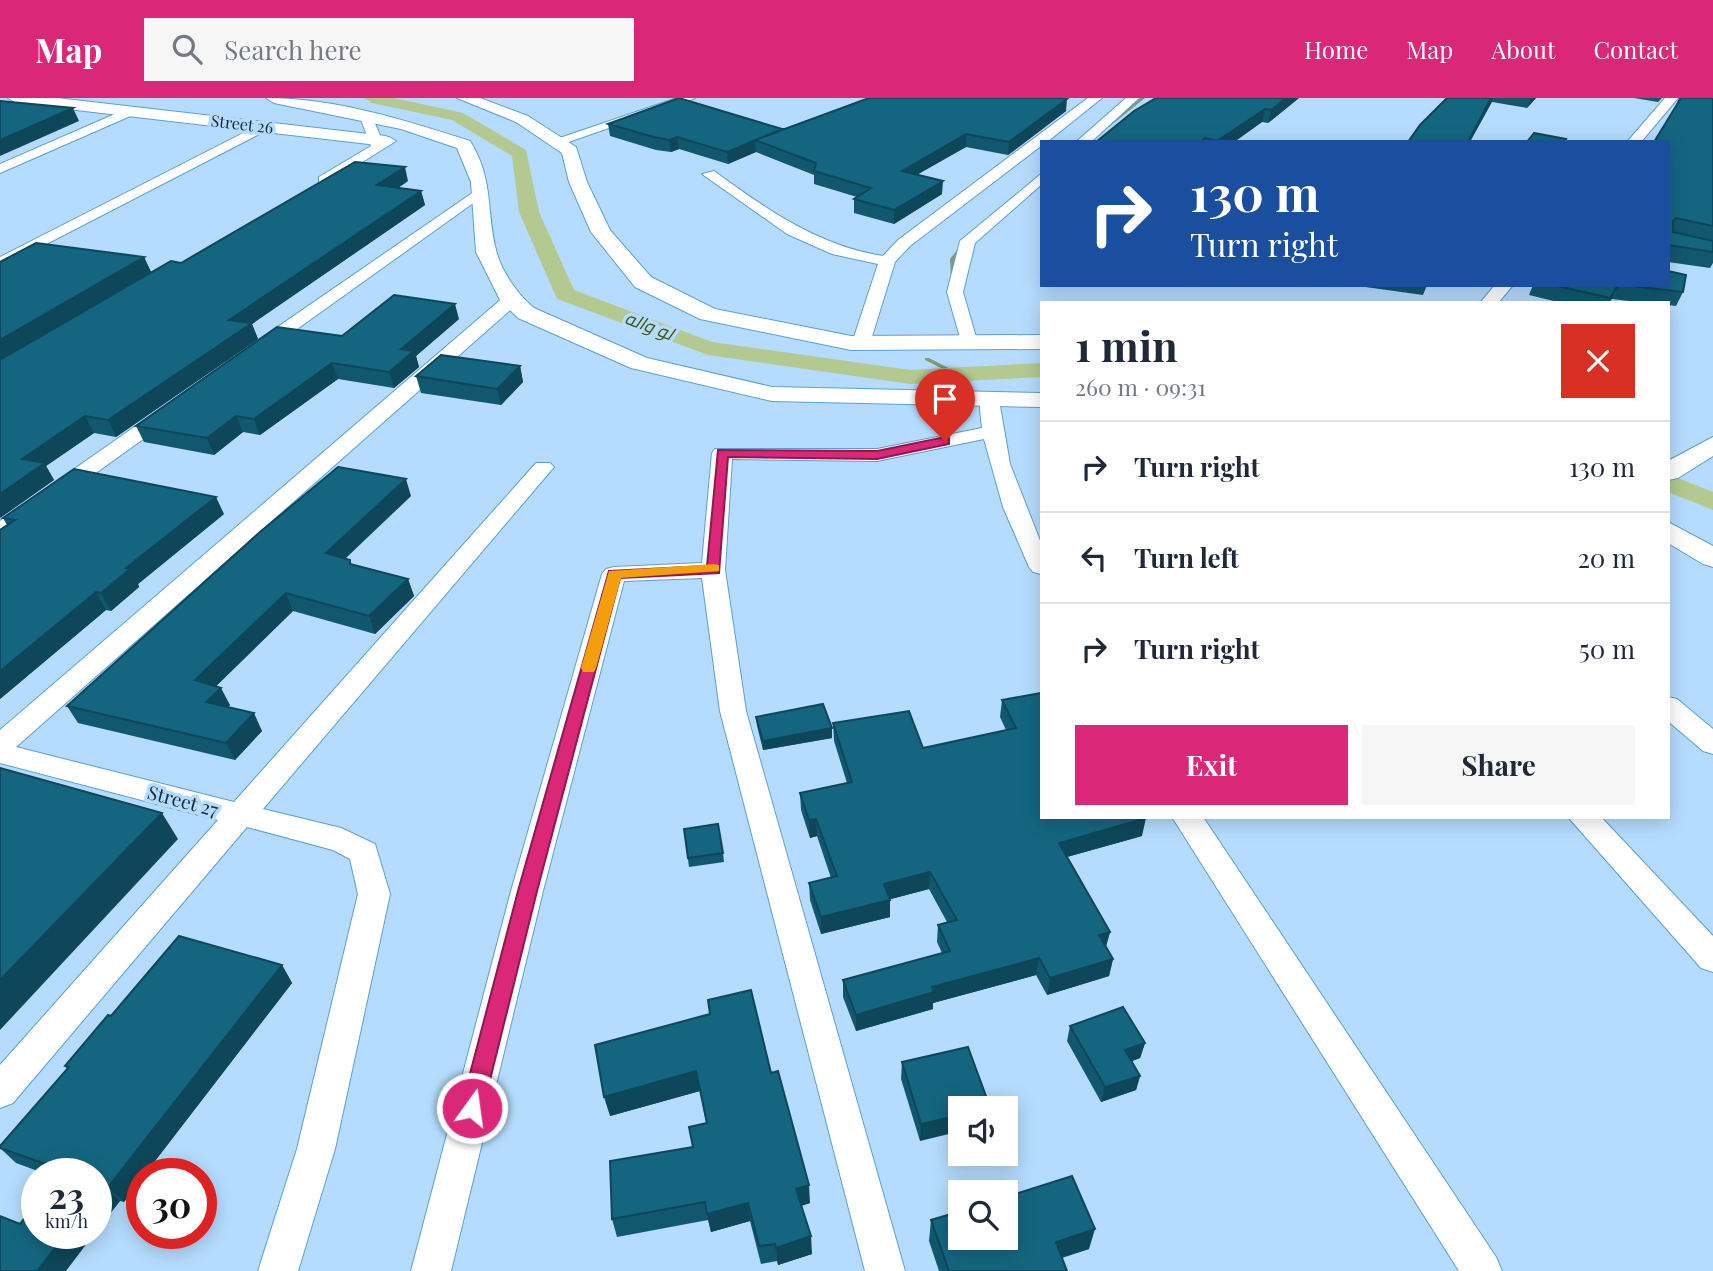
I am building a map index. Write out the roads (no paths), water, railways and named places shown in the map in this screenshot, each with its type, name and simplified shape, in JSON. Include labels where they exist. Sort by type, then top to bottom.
[{"type":"street","name":"Street 26","points":[[16,98],[468,154]]},
{"type":"street","points":[[274,98],[405,125],[464,145],[481,191],[486,253],[511,300],[526,313],[639,363],[772,394],[1040,400]]},
{"type":"street","points":[[465,98],[522,119],[570,151],[578,181],[601,232],[643,282],[708,314],[861,343],[1040,342]]},
{"type":"street","points":[[555,142],[689,98]]},
{"type":"street","points":[[1040,140],[1096,98]]},
{"type":"street","points":[[1085,140],[1133,98]]},
{"type":"street","points":[[1636,140],[1672,98]]},
{"type":"street","points":[[0,169],[131,111]]},
{"type":"street","points":[[307,190],[380,143],[366,117]]},
{"type":"street","points":[[0,263],[266,127]]},
{"type":"street","points":[[861,343],[887,261],[904,243],[1040,140]]},
{"type":"street","points":[[709,174],[766,215],[807,240],[865,260],[887,261]]},
{"type":"street","points":[[969,344],[955,292],[968,242],[1040,179]]},
{"type":"street","points":[[246,357],[481,191]]},
{"type":"street","points":[[1490,301],[1503,287]]},
{"type":"street","points":[[0,745],[511,300]]},
{"type":"street","points":[[989,400],[990,432],[1040,565]]},
{"type":"street","points":[[0,531],[179,404]]},
{"type":"street","points":[[885,1271],[733,710],[713,570],[722,453],[877,455],[990,432]]},
{"type":"street","points":[[1670,440],[1696,458]]},
{"type":"street","points":[[0,1091],[543,467]]},
{"type":"street","points":[[1670,532],[1713,558]]},
{"type":"street","points":[[431,1271],[527,891],[614,574],[713,570]]},
{"type":"street","points":[[1670,708],[1713,744]]},
{"type":"street","name":"Street 27","points":[[0,753],[341,840],[364,852],[374,894],[316,1149],[278,1271]]},
{"type":"street","points":[[1188,819],[1482,1271]]},
{"type":"street","points":[[1585,819],[1713,958]]},
{"type":"waterway","name":"لو واله","points":[[372,98],[457,116],[520,154],[529,212],[565,294],[708,348],[910,377],[1040,370]]},
{"type":"waterway","points":[[1107,126],[1143,98]]},
{"type":"waterway","points":[[954,280],[953,259],[963,246]]},
{"type":"waterway","points":[[927,359],[957,374]]},
{"type":"waterway","name":"لو واله","points":[[1670,483],[1713,502]]}]
